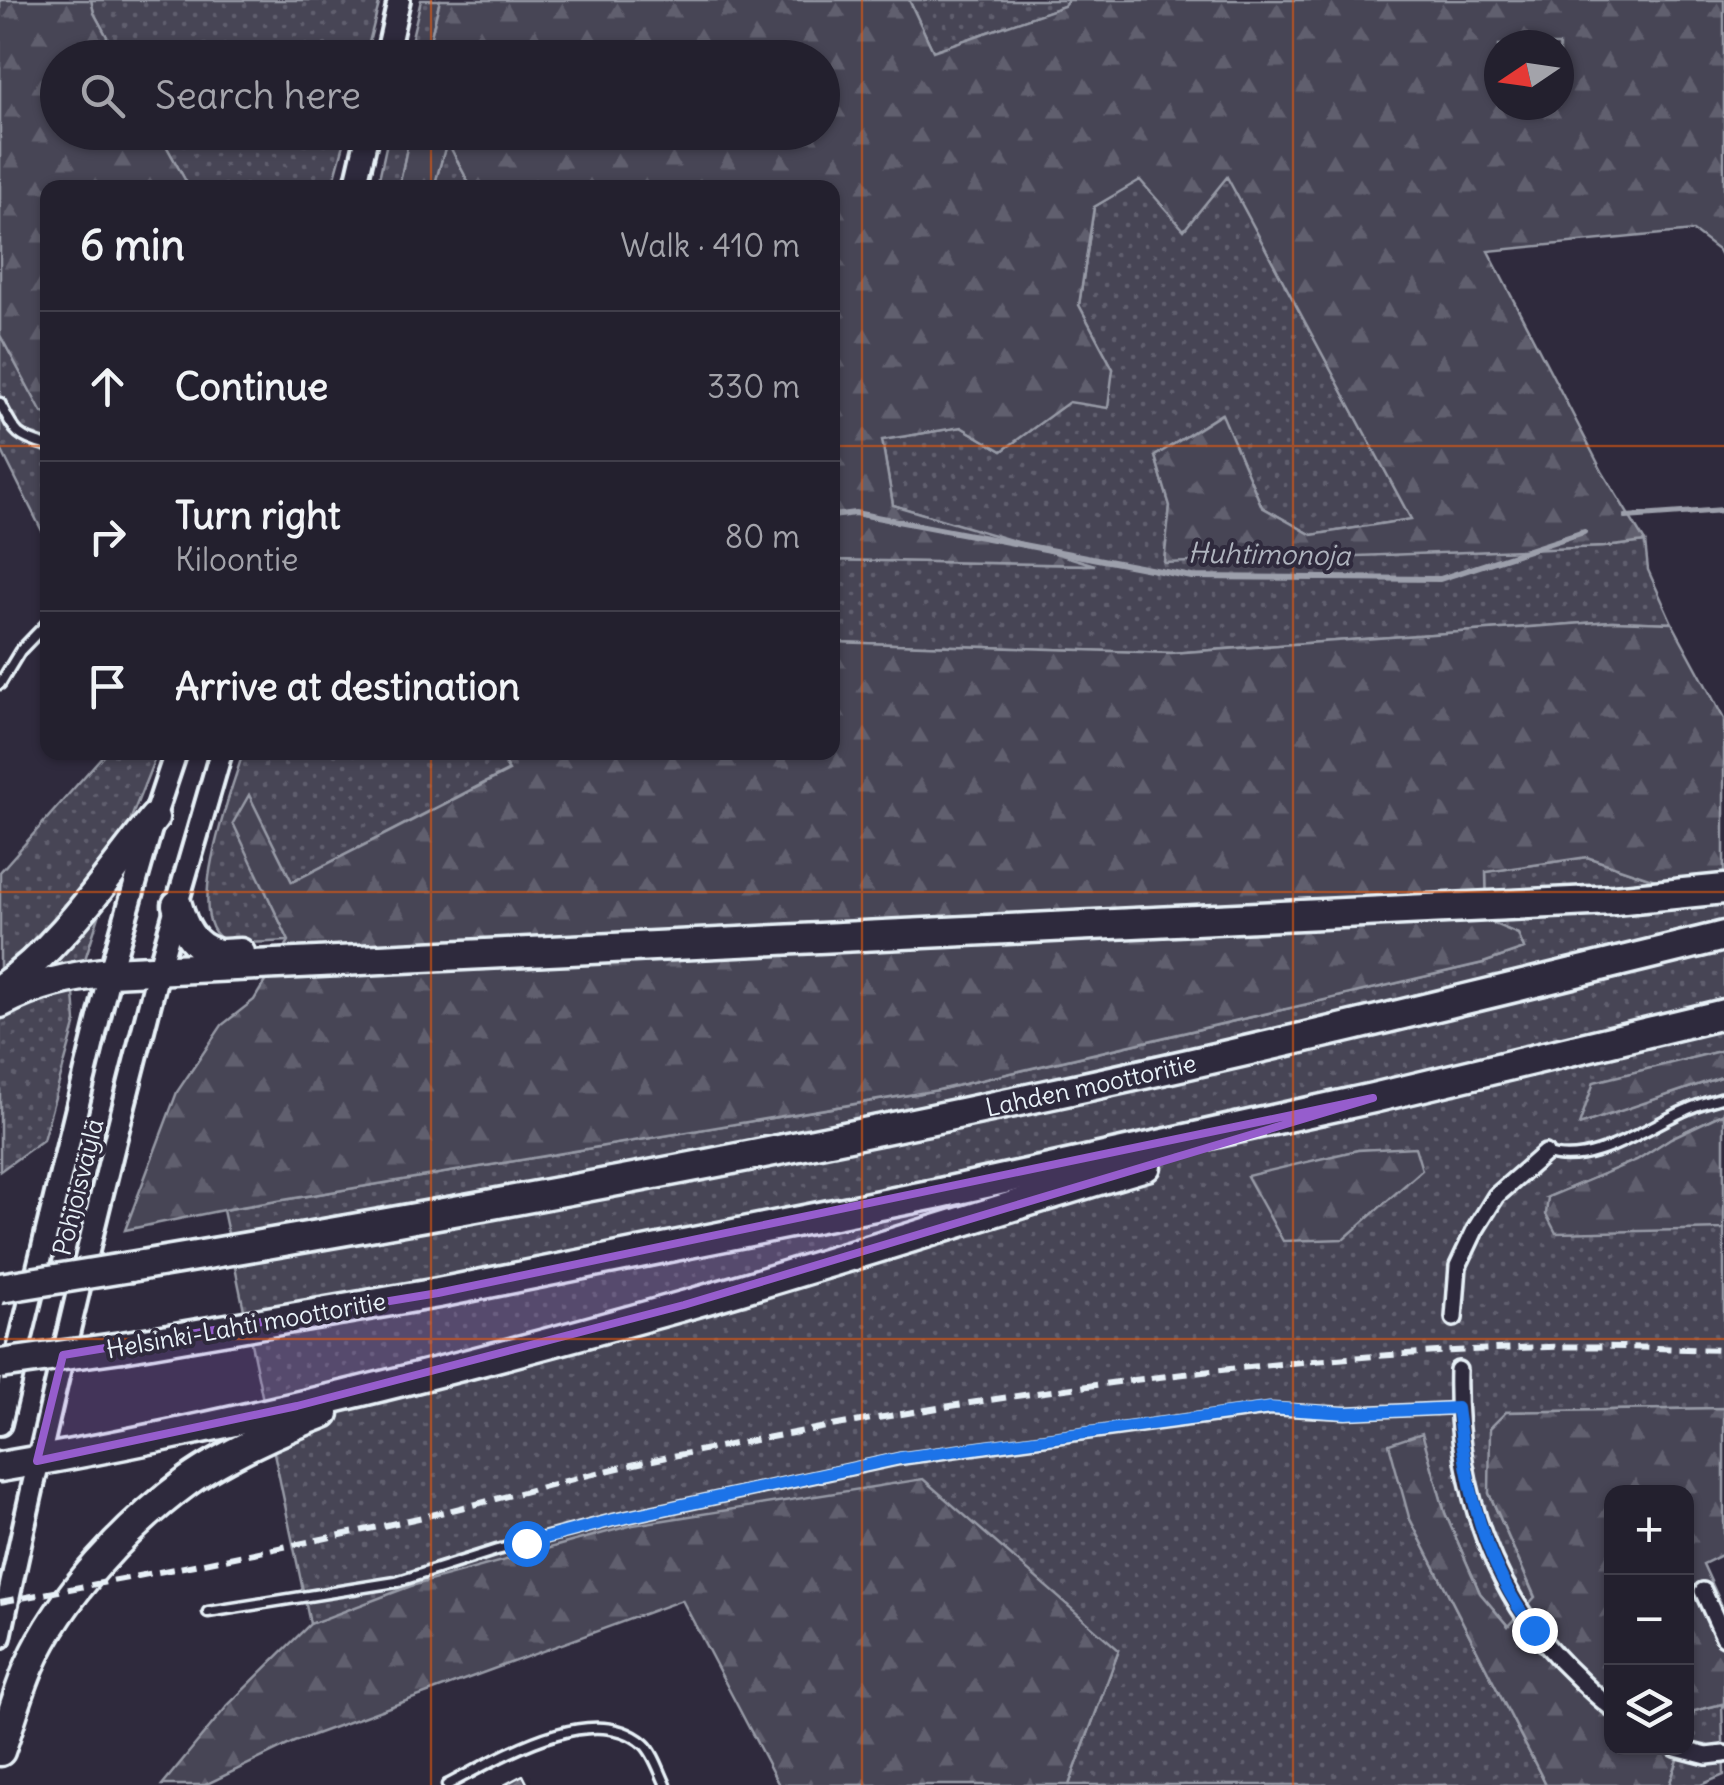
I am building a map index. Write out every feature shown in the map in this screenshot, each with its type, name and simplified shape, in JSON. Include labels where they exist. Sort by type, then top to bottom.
[{"type":"highway","points":[[0,989],[50,948],[154,818]]},
{"type":"highway","points":[[0,1003],[64,977],[110,972],[1576,902],[1724,888]]},
{"type":"highway","points":[[177,905],[192,940],[216,954],[250,954],[280,963]]},
{"type":"highway","name":"Lahden moottoritie","points":[[0,1288],[454,1212],[1052,1094],[1724,936]]},
{"type":"highway","points":[[0,1467],[114,1447],[439,1372],[684,1305],[1372,1098],[1724,1014]]},
{"type":"highway","name":"Helsinki-Lahti moottoritie","points":[[0,1364],[492,1282],[958,1189],[1372,1098]]},
{"type":"highway","points":[[0,1751],[30,1664],[56,1618],[112,1546],[189,1480],[249,1446],[302,1421],[439,1372]]},
{"type":"main road","points":[[390,40],[398,5]]},
{"type":"main road","points":[[357,180],[364,150]]},
{"type":"main road","name":"Pohjoisväylä","points":[[0,1424],[110,972],[173,760]]},
{"type":"main road","name":"Pohjoisväylä","points":[[0,1637],[38,1460],[159,969],[219,760]]},
{"type":"street","points":[[1454,1318],[1458,1266],[1475,1230],[1496,1196],[1545,1153]]},
{"type":"street","points":[[1458,1370],[1457,1408],[1473,1505],[1492,1556],[1516,1606],[1553,1655],[1604,1701]]},
{"type":"street","points":[[1703,1591],[1724,1637]]},
{"type":"street","points":[[1694,1753],[1724,1754]]},
{"type":"lane","points":[[0,403],[16,433],[40,444]]},
{"type":"lane","points":[[0,684],[20,650],[40,630]]},
{"type":"lane","points":[[1545,1153],[1558,1158],[1607,1150],[1687,1109],[1724,1097]]},
{"type":"lane","points":[[208,1612],[396,1582],[497,1550],[613,1520],[900,1458],[1270,1408],[1346,1413],[1457,1408]]},
{"type":"lane","points":[[447,1785],[510,1752],[573,1728],[616,1728],[646,1745],[666,1785]]},
{"type":"highlighted area","points":[[1373,1098],[684,1305],[297,1406],[37,1461],[63,1355],[438,1293]]},
{"type":"green space","points":[[0,0],[91,0],[109,40],[40,40],[40,150],[168,150],[185,180],[40,180],[40,409],[0,335]]},
{"type":"green space","points":[[91,0],[380,0],[370,40],[109,40]]},
{"type":"green space","points":[[421,0],[440,0],[430,40],[411,40]]},
{"type":"green space","points":[[440,0],[909,0],[933,51],[1064,6],[1069,0],[1724,0],[1724,261],[1718,250],[1693,231],[1488,251],[1603,473],[1645,542],[1604,547],[1164,563],[1170,506],[1155,456],[1222,414],[1262,507],[1312,535],[1411,519],[1227,177],[1184,230],[1140,180],[1094,207],[1079,305],[1113,369],[1108,408],[1069,402],[1002,451],[961,427],[882,440],[893,505],[1095,565],[840,560],[840,180],[467,180],[452,150],[840,150],[840,40],[430,40]]},
{"type":"green space","points":[[909,0],[1069,0],[1064,6],[933,51]]},
{"type":"green space","points":[[168,150],[342,150],[334,180],[185,180]]},
{"type":"green space","points":[[385,150],[407,150],[400,180],[379,180]]},
{"type":"green space","points":[[407,150],[444,150],[436,180],[400,180]]},
{"type":"green space","points":[[444,150],[452,150],[467,180],[436,180]]},
{"type":"green space","points":[[1227,176],[1411,519],[1312,535],[1262,507],[1221,414],[1155,456],[1170,506],[1164,562],[1604,547],[1645,542],[1648,570],[1672,623],[1612,621],[1171,653],[840,642],[840,560],[1090,565],[893,505],[882,440],[961,427],[1002,451],[1113,369],[1079,305],[1094,207],[1140,179]]},
{"type":"green space","points":[[0,335],[40,408],[40,527],[0,447]]},
{"type":"green space","points":[[1612,621],[1672,623],[1724,719],[1724,874],[1655,880],[1587,857],[1486,872],[1487,921],[1518,934],[1524,949],[1483,963],[938,1090],[223,1210],[125,1230],[177,1092],[222,1025],[254,1000],[289,941],[233,823],[249,795],[292,882],[509,771],[502,760],[840,760],[840,642],[1171,653]]},
{"type":"green space","points":[[99,760],[154,760],[130,821],[74,993],[76,1022],[43,1140],[0,1171],[0,872]]},
{"type":"green space","points":[[241,760],[503,760],[509,770],[292,882],[249,796],[234,823],[289,941],[239,943],[227,941],[213,930],[208,883]]},
{"type":"green space","points":[[1587,857],[1655,880],[1724,874],[1724,1050],[1595,1082],[1580,1124],[1724,1076],[1724,1113],[1671,1138],[1637,1160],[1548,1197],[1724,1229],[1724,1408],[1506,1412],[1489,1493],[1535,1598],[1508,1626],[1480,1593],[1445,1513],[1422,1434],[1409,1517],[1546,1785],[1069,1785],[1119,1650],[633,1525],[310,1624],[223,1210],[938,1090],[1483,963],[1524,949],[1518,934],[1487,921],[1486,872]],"holes":[[[1416,1148],[1248,1177],[1358,1150]]]},
{"type":"green space","points":[[1724,1050],[1724,1076],[1579,1125],[1594,1082]]},
{"type":"green space","points":[[1724,1113],[1724,1229],[1556,1233],[1546,1214],[1548,1197],[1637,1160],[1671,1138]]},
{"type":"green space","points":[[1415,1147],[1422,1170],[1344,1239],[1283,1241],[1247,1176],[1358,1150]]},
{"type":"green space","points":[[1724,1408],[1724,1554],[1703,1564],[1724,1610],[1724,1706],[1694,1711],[1694,1485],[1604,1485],[1604,1755],[1680,1755],[1669,1785],[1546,1785],[1409,1517],[1389,1444],[1422,1433],[1445,1513],[1480,1593],[1508,1626],[1535,1597],[1489,1493],[1490,1428],[1506,1412]]},
{"type":"green space","points":[[923,1479],[1119,1650],[1069,1785],[779,1785],[682,1600],[294,1742],[205,1785],[162,1785],[228,1705],[310,1624],[411,1586],[633,1525]]},
{"type":"green space","points":[[1722,1704],[1724,1775],[1701,1785],[1669,1785],[1680,1755],[1694,1755],[1694,1711]]},
{"type":"building","points":[[523,1775],[528,1785],[504,1785]]},
{"type":"waterway","name":"Huhtimonoja","points":[[1626,517],[1724,510]]},
{"type":"waterway","name":"Huhtimonoja","points":[[840,515],[855,513],[1192,577],[1440,579],[1584,532]]},
{"type":"tunnel","points":[[1454,1318],[1458,1370]]},
{"type":"railway","points":[[0,1602],[354,1532],[678,1455],[1002,1398],[1220,1370],[1439,1352],[1570,1347],[1724,1350]]},
{"type":"route","points":[[526,1543],[613,1520],[900,1458],[1270,1408],[1346,1413],[1457,1408],[1473,1505],[1516,1606],[1534,1630]]}]
